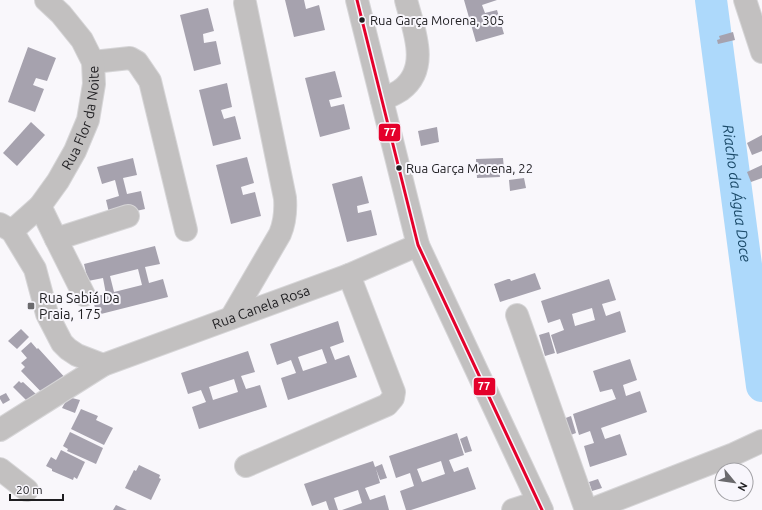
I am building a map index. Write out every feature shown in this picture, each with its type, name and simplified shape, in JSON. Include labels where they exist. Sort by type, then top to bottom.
[{"type":"street","name":"Rua Flor da Noite","points":[[6,228],[40,206],[58,181],[75,152],[88,120],[94,84],[93,62],[82,40],[61,14],[46,0]]},
{"type":"street","points":[[356,0],[418,245],[540,506],[513,510]]},
{"type":"street","points":[[382,100],[402,89],[412,78],[418,62],[418,46],[406,0]]},
{"type":"street","points":[[746,0],[762,52]]},
{"type":"street","points":[[231,318],[280,234],[286,213],[285,198],[245,3]]},
{"type":"street","points":[[93,62],[130,58],[137,62],[150,81],[186,230]]},
{"type":"street","points":[[40,206],[84,296]]},
{"type":"street","points":[[56,239],[128,216]]},
{"type":"street","points":[[6,228],[35,269],[47,314],[62,343],[68,350],[77,355],[103,365]]},
{"type":"street","name":"Rua Canela Rosa","points":[[0,430],[103,365],[349,276],[418,245]]},
{"type":"street","points":[[246,466],[387,405],[393,398],[394,392],[349,276]]},
{"type":"street","points":[[517,314],[586,510]]},
{"type":"street","points":[[590,510],[734,454],[762,441]]},
{"type":"street","points":[[0,469],[27,490]]},
{"type":"building","points":[[285,0],[304,0],[306,9],[319,5],[325,30],[294,37]]},
{"type":"building","points":[[464,0],[497,0],[482,5],[485,13],[497,10],[504,34],[476,42]]},
{"type":"building","points":[[208,8],[214,31],[203,34],[204,43],[216,41],[221,64],[194,71],[180,15]]},
{"type":"building","points":[[733,32],[735,40],[718,44],[717,40],[720,39],[719,36]]},
{"type":"building","points":[[28,47],[56,58],[47,81],[36,78],[33,85],[44,89],[35,112],[8,102]]},
{"type":"building","points":[[335,71],[342,97],[329,100],[331,107],[344,104],[350,129],[320,137],[305,78]]},
{"type":"building","points":[[227,83],[232,107],[221,110],[224,119],[235,116],[241,139],[213,146],[199,90]]},
{"type":"building","points":[[31,122],[45,135],[17,166],[3,153]]},
{"type":"building","points":[[437,127],[439,142],[421,146],[418,131]]},
{"type":"building","points":[[762,135],[762,151],[752,155],[747,143]]},
{"type":"building","points":[[247,157],[254,183],[241,187],[243,195],[255,192],[261,216],[231,224],[216,165]]},
{"type":"building","points":[[133,158],[137,175],[123,178],[127,194],[141,191],[145,209],[110,217],[106,200],[119,196],[115,180],[102,184],[97,167]]},
{"type":"building","points":[[503,158],[504,169],[499,170],[500,177],[477,178],[476,159]]},
{"type":"building","points":[[762,165],[762,178],[751,182],[747,172]]},
{"type":"building","points":[[362,176],[369,203],[357,206],[358,213],[371,210],[377,235],[347,242],[332,184]]},
{"type":"building","points":[[524,178],[526,188],[510,191],[509,180]]},
{"type":"building","points":[[155,246],[160,264],[145,267],[149,283],[163,279],[168,297],[97,315],[92,297],[106,294],[103,278],[88,281],[84,264]],"holes":[[[138,269],[142,285],[114,292],[110,276]]]},
{"type":"building","points":[[535,273],[541,289],[500,302],[494,284],[508,279],[511,281]]},
{"type":"building","points":[[609,279],[616,300],[602,304],[606,316],[620,311],[626,332],[557,354],[551,335],[564,330],[560,319],[548,323],[541,301]],"holes":[[[592,308],[595,320],[575,326],[572,314]]]},
{"type":"building","points":[[338,321],[344,342],[330,347],[335,360],[349,355],[357,377],[288,400],[281,378],[296,373],[291,360],[277,365],[270,344]],"holes":[[[322,349],[327,363],[303,371],[298,357]]]},
{"type":"building","points":[[21,329],[29,337],[17,349],[8,341]]},
{"type":"building","points":[[549,332],[555,353],[545,356],[539,335]]},
{"type":"building","points":[[31,342],[68,381],[48,399],[21,371],[25,367],[21,363],[27,358],[21,351]]},
{"type":"building","points":[[248,351],[255,372],[241,376],[246,389],[260,385],[267,407],[199,429],[192,407],[206,402],[201,390],[188,394],[181,373]],"holes":[[[234,379],[238,392],[213,400],[209,387]]]},
{"type":"building","points":[[630,359],[637,380],[623,385],[626,396],[640,391],[647,412],[601,428],[605,439],[620,434],[627,455],[590,467],[584,446],[594,443],[590,431],[579,435],[573,414],[616,399],[612,389],[600,392],[593,371]]},
{"type":"building","points":[[19,381],[21,383],[23,382],[37,395],[29,403],[13,387]]},
{"type":"building","points":[[6,393],[10,400],[3,404],[0,396]]},
{"type":"building","points":[[72,398],[80,400],[75,413],[62,408],[66,401]]},
{"type":"building","points":[[81,409],[98,416],[96,420],[113,428],[104,445],[71,429]]},
{"type":"building","points":[[571,416],[576,433],[568,436],[563,419]]},
{"type":"building","points":[[70,432],[103,448],[96,464],[67,451],[68,449],[63,446]]},
{"type":"building","points":[[457,433],[464,455],[449,460],[454,472],[468,467],[476,489],[411,510],[406,510],[400,491],[414,486],[410,473],[396,478],[389,456]],"holes":[[[441,461],[445,474],[422,482],[417,469]]]},
{"type":"building","points":[[467,436],[472,451],[465,453],[460,439]]},
{"type":"building","points":[[61,450],[85,462],[77,479],[74,477],[73,480],[52,471],[52,469],[46,466],[51,457],[56,460]]},
{"type":"building","points":[[373,461],[375,467],[382,464],[387,478],[380,480],[376,469],[380,483],[365,488],[370,500],[385,495],[389,510],[342,510],[362,503],[358,490],[334,498],[338,510],[329,510],[326,501],[312,506],[304,484]]},
{"type":"building","points":[[139,465],[160,475],[159,478],[161,479],[151,500],[125,488],[134,470],[136,471]]},
{"type":"building","points":[[598,479],[602,488],[592,491],[589,482]]},
{"type":"building","points":[[116,505],[127,510],[113,510]]},
{"type":"waterway","name":"Riacho da Água Doce","points":[[711,0],[762,386]]},
{"type":"transit line","name":"77","points":[[357,0],[418,245],[542,510]]},
{"type":"place","name":"Rua Garça Morena, 305","points":[[362,20]]},
{"type":"place","name":"Rua Garça Morena, 22","points":[[399,168]]},
{"type":"place","name":"Rua Sabiá Da Praia, 175","points":[[31,306]]}]
